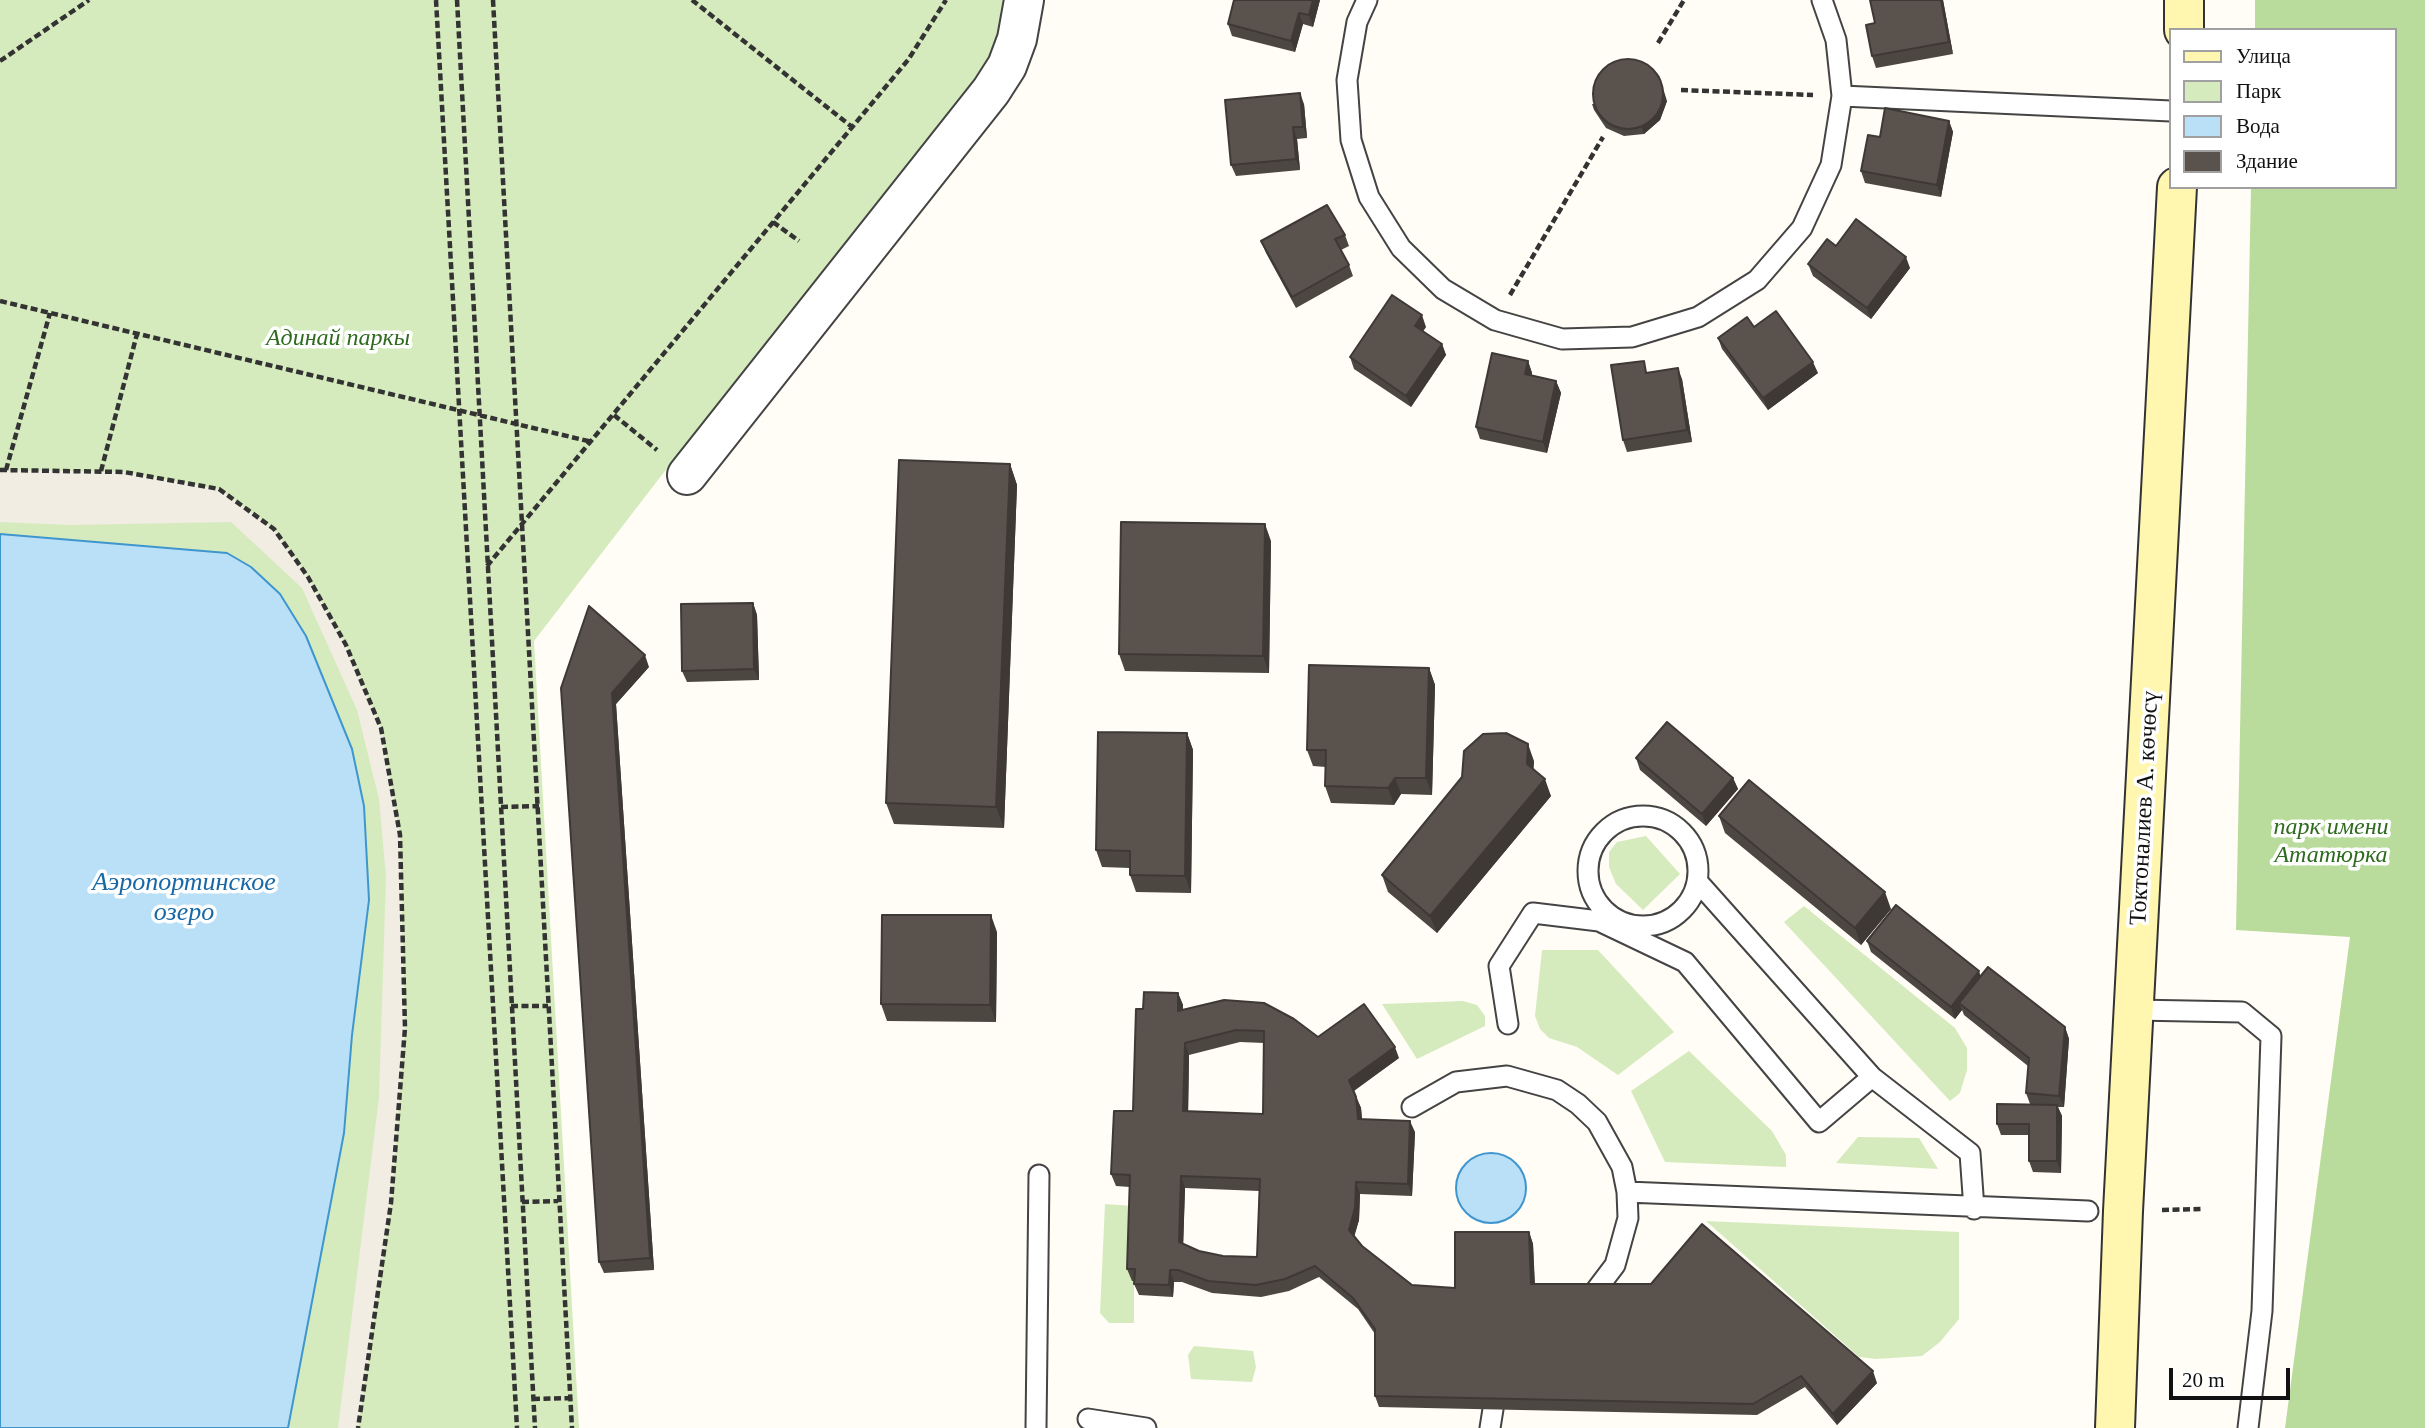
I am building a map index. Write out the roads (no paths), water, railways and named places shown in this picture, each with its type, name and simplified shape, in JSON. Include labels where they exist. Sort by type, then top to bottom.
[{"type":"main road","points":[[2183,28],[2184,0]]},
{"type":"main road","name":"Токтоналиев А. көчөсү","points":[[2115,1428],[2177,189]]},
{"type":"street","points":[[687,475],[991,91],[1007,66],[1017,39],[1024,0]]},
{"type":"lane","points":[[1367,0],[1357,22],[1347,80],[1351,140],[1369,197],[1401,248],[1443,289],[1495,320],[1562,339],[1632,337],[1698,317],[1757,280],[1802,228],[1831,165],[1842,96],[1836,40],[1822,0]]},
{"type":"lane","points":[[1842,96],[2170,111]]},
{"type":"lane","points":[[1698,882],[1692,899],[1680,913],[1664,922],[1646,927],[1628,925],[1611,918],[1598,905],[1590,888],[1587,870],[1590,852],[1599,836],[1613,824],[1630,816],[1667,820],[1682,831],[1693,846],[1698,863],[1698,882],[1872,1077],[1970,1153],[1974,1209]]},
{"type":"lane","points":[[1508,1024],[1499,966],[1533,913],[1599,921],[1685,962],[1819,1122],[1872,1077]]},
{"type":"lane","points":[[2134,1010],[2242,1012],[2271,1036],[2262,1311],[2248,1428]]},
{"type":"lane","points":[[1412,1107],[1456,1082],[1507,1076],[1557,1090],[1578,1104],[1597,1122],[1617,1155],[1627,1192],[1628,1218],[1615,1265],[1602,1286],[1575,1312]]},
{"type":"lane","points":[[1035,1428],[1039,1175]]},
{"type":"lane","points":[[1627,1192],[1974,1209],[2088,1211]]},
{"type":"lane","points":[[1490,1428],[1499,1364]]},
{"type":"lane","points":[[1088,1419],[1146,1428]]},
{"type":"water","name":"Аэропортинское озеро","points":[[0,534],[227,553],[251,567],[280,594],[306,636],[352,749],[364,806],[369,900],[352,1035],[344,1133],[288,1428],[0,1428]]},
{"type":"water","points":[[1491,1153],[1510,1159],[1520,1169],[1526,1188],[1520,1207],[1510,1217],[1491,1223],[1472,1217],[1462,1207],[1456,1188],[1462,1169],[1472,1159]]},
{"type":"park label","name":"Адинай паркы","points":[[338,339]]},
{"type":"park label","name":"парк имени Ататюрка","points":[[2331,842]]}]
